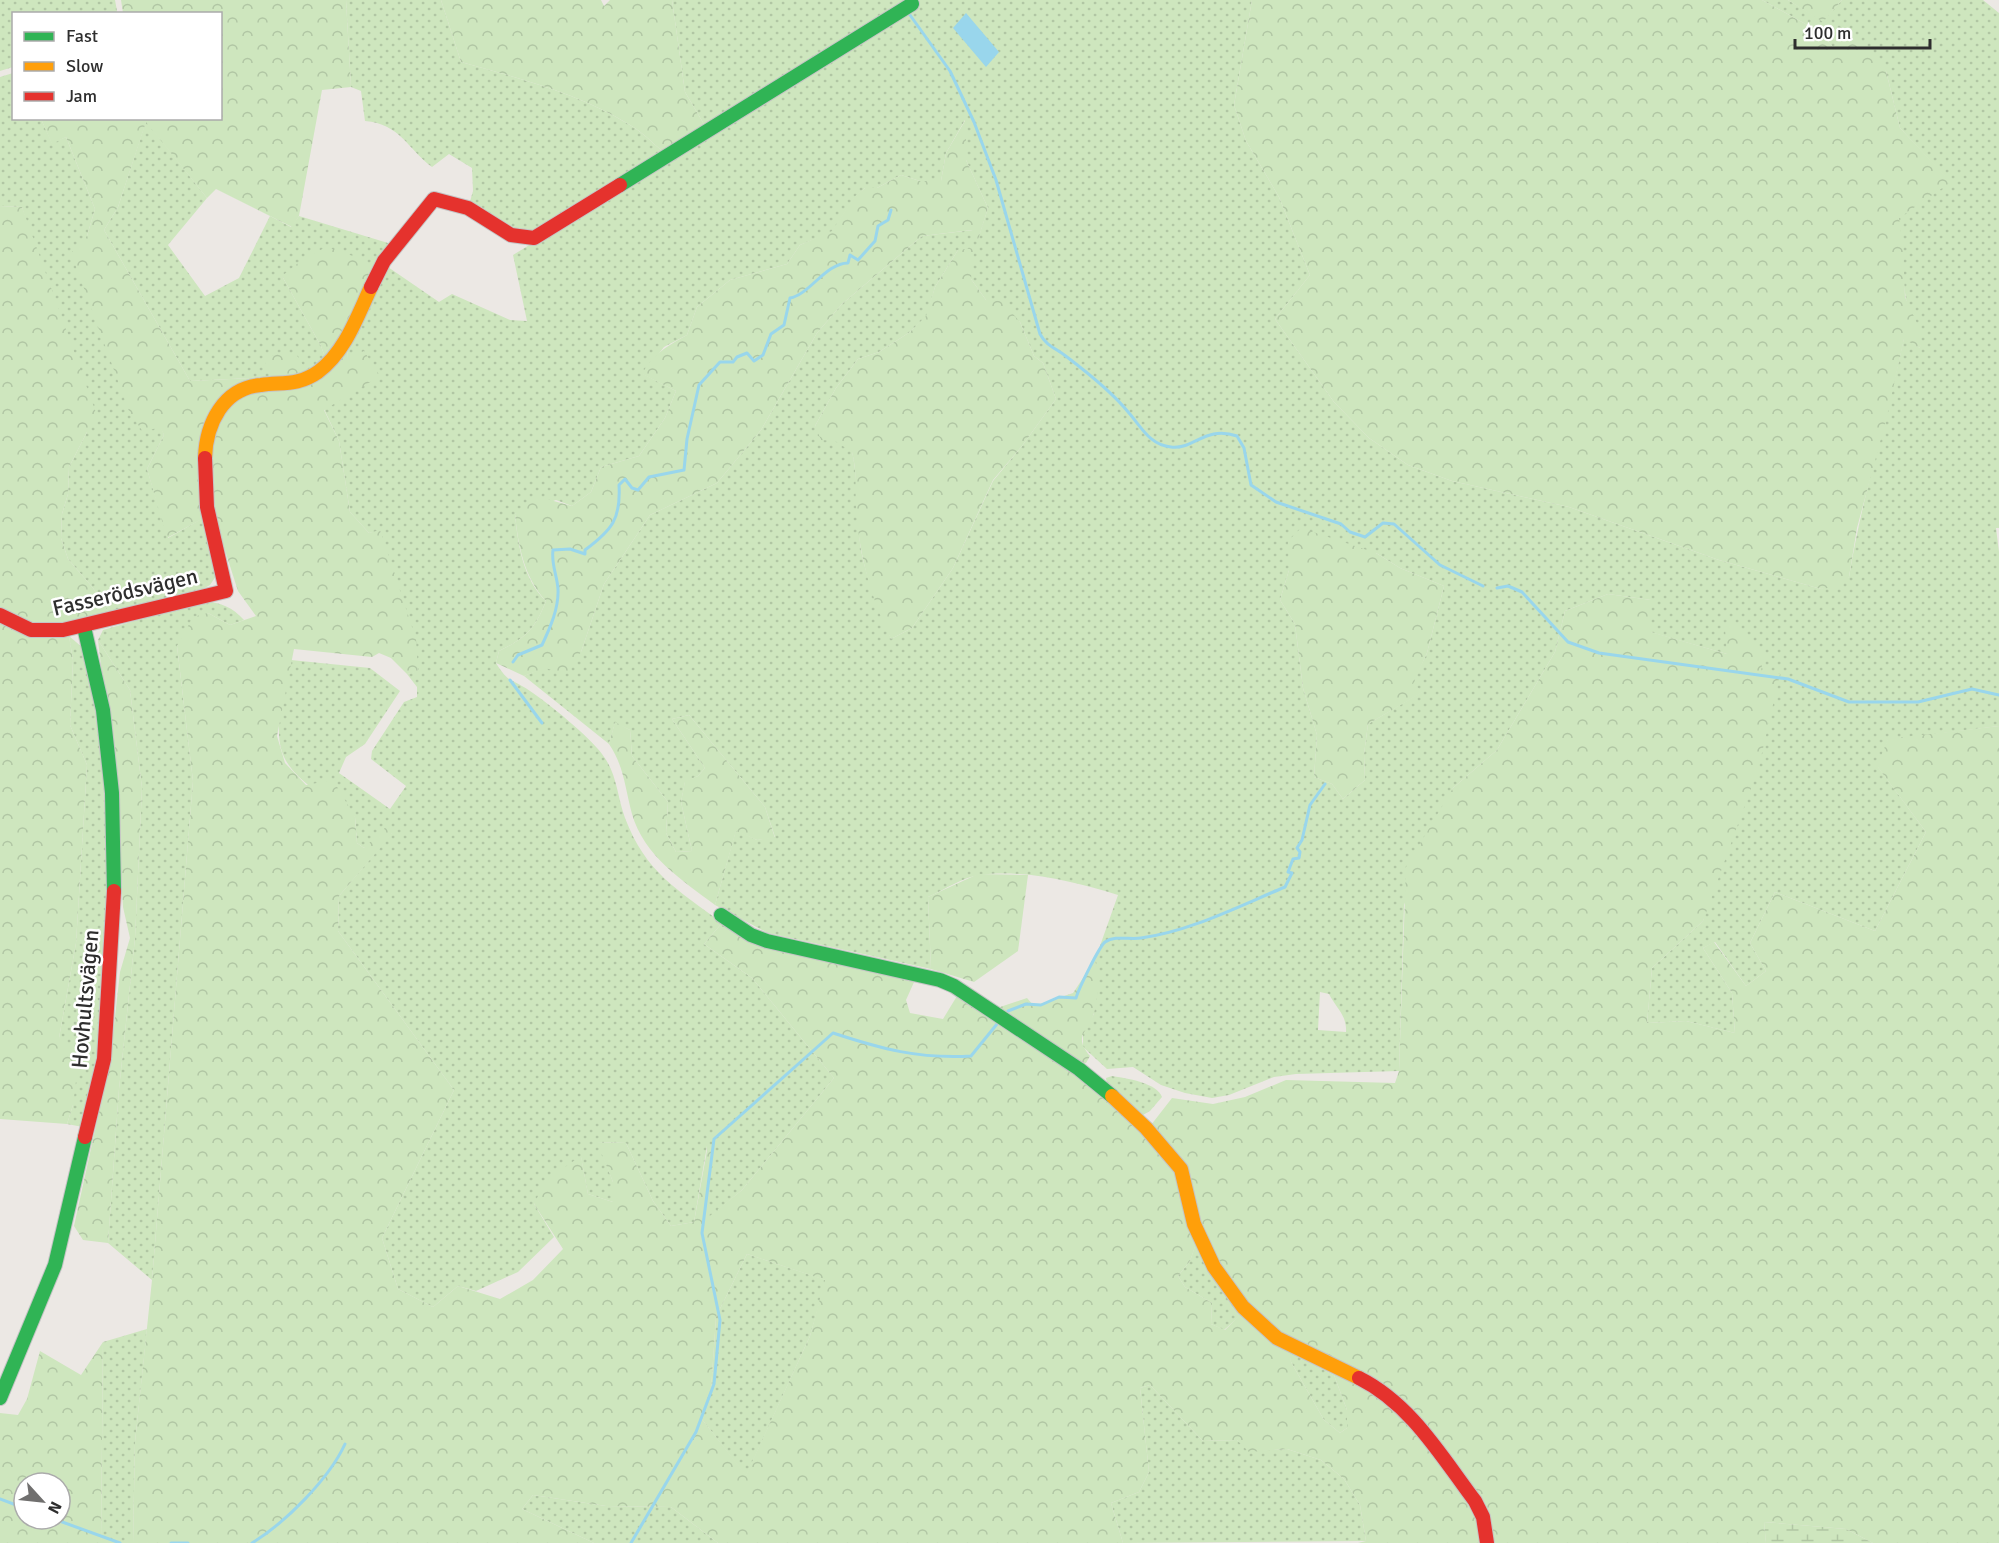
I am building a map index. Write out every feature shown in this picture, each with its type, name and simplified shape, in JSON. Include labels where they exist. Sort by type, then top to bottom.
[{"type":"street","name":"Fasserödsvägen","points":[[0,615],[31,630],[84,627],[226,591],[211,530],[204,485],[206,447],[211,420],[218,407],[238,391],[254,385],[287,385],[303,381],[332,361],[341,348],[384,261],[434,199],[464,206],[510,236],[521,239],[534,238],[912,4]]},
{"type":"street","name":"Hovhultsvägen","points":[[0,1398],[55,1265],[104,1059],[114,907],[112,793],[103,711],[84,627]]},
{"type":"street","points":[[721,915],[751,935],[766,941],[940,980],[954,986],[1079,1069],[1117,1100],[1146,1128],[1181,1169],[1194,1224],[1214,1267],[1243,1307],[1277,1338],[1373,1384],[1406,1410],[1475,1501],[1483,1517],[1487,1543]]},
{"type":"green space","points":[[0,0],[115,0],[116,12],[12,12],[12,67],[0,71]]},
{"type":"green space","points":[[121,0],[346,0],[351,87],[322,90],[299,216],[292,227],[216,189],[207,198],[146,122],[118,207],[104,230],[190,381],[270,377],[264,359],[282,352],[296,354],[314,383],[330,371],[321,346],[282,276],[302,260],[326,247],[356,257],[371,272],[348,328],[347,359],[364,351],[380,376],[324,410],[339,441],[350,512],[369,533],[380,530],[416,639],[418,672],[407,674],[391,658],[379,653],[372,657],[294,649],[277,736],[285,763],[306,785],[333,780],[355,817],[357,843],[364,848],[388,825],[392,834],[339,896],[338,931],[454,1090],[382,1238],[398,1289],[433,1307],[458,1286],[500,1299],[533,1280],[563,1249],[534,1204],[546,1180],[581,1156],[588,1194],[613,1202],[613,1182],[597,1142],[626,1143],[653,1201],[671,1226],[694,1222],[708,1145],[713,1146],[706,1219],[742,1190],[834,1078],[752,978],[704,944],[722,923],[915,980],[906,1000],[910,1013],[943,1019],[957,996],[1001,1021],[1151,1125],[1172,1098],[1213,1104],[1245,1097],[1286,1080],[1395,1083],[1399,1071],[1406,867],[1453,788],[1497,750],[1555,652],[1565,611],[1608,594],[1651,600],[1651,632],[1727,654],[1725,629],[1730,624],[1734,625],[1764,650],[1761,672],[1780,674],[1759,766],[1703,921],[1652,968],[1647,1023],[1686,1021],[1735,1033],[1732,993],[1703,948],[1714,942],[1746,986],[1766,971],[1750,943],[1775,892],[1875,931],[1926,832],[1877,766],[1888,739],[1999,726],[1999,1543],[1873,1543],[1846,1529],[1764,1522],[1766,1543],[1358,1543],[1366,1541],[1360,1505],[1344,1479],[1321,1460],[1287,1449],[1249,1452],[1237,1440],[1203,1441],[1150,1385],[1140,1388],[1149,1472],[1139,1492],[1111,1503],[1123,1543],[718,1543],[671,1507],[606,1506],[533,1495],[522,1509],[594,1543],[133,1543],[135,1442],[152,1280],[193,781],[177,646],[193,617],[208,613],[230,625],[256,616],[238,591],[213,513],[167,538],[147,469],[164,435],[160,427],[143,432],[129,411],[71,253],[87,236],[95,209],[66,137],[52,144],[41,120],[222,120],[222,12],[123,12]],"holes":[[[1197,1241],[1241,1314],[1225,1330],[1211,1324],[1212,1303],[1185,1287],[1178,1276],[1190,1261]],[[747,1254],[825,1280],[810,1336],[746,1475],[701,1418],[711,1390],[716,1317]],[[1290,1352],[1334,1375],[1347,1410],[1347,1428],[1340,1433],[1324,1420],[1291,1362]]]},
{"type":"green space","points":[[346,0],[441,0],[461,62],[548,88],[590,104],[634,128],[662,151],[541,231],[519,236],[469,205],[473,191],[472,168],[449,154],[432,167],[395,132],[377,123],[365,121],[361,91],[351,87]]},
{"type":"green space","points":[[441,0],[601,0],[604,6],[610,0],[672,0],[685,92],[705,126],[662,151],[634,128],[590,104],[548,88],[461,62]]},
{"type":"green space","points":[[672,0],[1252,0],[1234,105],[1246,141],[1279,197],[1310,275],[1275,319],[1334,402],[1369,438],[1408,465],[1452,481],[1569,507],[1719,560],[1821,589],[1849,577],[1904,338],[1920,348],[1919,334],[1906,299],[1898,218],[1950,182],[1900,128],[1886,71],[1842,45],[1833,47],[1820,32],[1762,0],[1788,0],[1823,21],[1842,0],[1983,0],[1999,13],[1999,528],[1996,528],[1999,552],[1999,726],[1888,740],[1878,767],[1926,832],[1875,931],[1775,892],[1750,943],[1766,971],[1746,986],[1715,942],[1703,948],[1732,993],[1735,1033],[1686,1021],[1647,1023],[1652,968],[1703,921],[1761,672],[1727,654],[1650,632],[1651,600],[1608,594],[1565,611],[1555,652],[1497,750],[1453,788],[1404,905],[1399,1071],[1296,1074],[1274,1077],[1229,1095],[1212,1098],[1185,1093],[1161,1085],[1133,1067],[1107,1069],[1083,1047],[1083,1032],[1094,1014],[1095,960],[1118,895],[1085,886],[1032,875],[980,875],[967,878],[928,897],[931,969],[768,933],[715,905],[736,830],[757,840],[775,837],[765,807],[689,715],[672,719],[705,768],[698,776],[685,782],[681,802],[692,851],[676,852],[666,833],[668,802],[632,756],[630,730],[615,723],[609,744],[524,676],[581,652],[604,584],[650,515],[717,483],[761,430],[817,333],[842,304],[922,236],[973,230],[978,239],[988,208],[966,160],[965,120],[946,153],[941,181],[920,181],[901,175],[877,188],[865,188],[854,198],[832,232],[800,245],[787,264],[730,280],[697,307],[687,335],[664,347],[643,374],[676,391],[665,418],[639,456],[601,467],[591,492],[572,506],[556,500],[515,514],[523,561],[532,582],[546,601],[533,626],[523,637],[499,651],[496,663],[507,678],[530,691],[558,712],[602,754],[614,777],[625,818],[643,853],[677,889],[722,923],[704,944],[752,978],[834,1078],[742,1190],[706,1220],[707,1146],[694,1222],[671,1226],[653,1201],[626,1143],[598,1142],[613,1182],[613,1202],[588,1194],[581,1157],[534,1204],[554,1237],[518,1272],[476,1291],[458,1286],[433,1307],[398,1289],[382,1238],[454,1090],[338,931],[339,896],[392,833],[364,848],[357,843],[355,817],[327,799],[292,770],[283,755],[279,738],[284,692],[291,660],[370,668],[400,691],[365,744],[346,757],[339,773],[390,809],[406,786],[371,759],[372,751],[404,702],[417,697],[417,687],[407,674],[418,671],[380,531],[369,533],[350,512],[339,441],[324,409],[347,360],[348,328],[282,276],[321,346],[330,371],[313,383],[271,377],[190,381],[104,230],[118,207],[146,121],[207,198],[168,245],[205,296],[239,278],[270,216],[291,227],[299,216],[388,243],[385,265],[439,302],[452,294],[510,320],[527,321],[513,255],[905,15],[705,126],[685,92]],"holes":[[[958,250],[971,279],[986,300],[1020,322],[1034,356],[1043,363],[1056,399],[993,481],[953,568],[912,628],[891,639],[863,561],[852,451],[815,426],[836,388],[858,359],[879,352],[910,332],[927,316],[935,287]],[[1376,553],[1400,568],[1444,586],[1427,653],[1412,684],[1422,692],[1368,724],[1364,754],[1365,780],[1343,799],[1332,784],[1314,777],[1317,735],[1303,688],[1295,624],[1280,600],[1289,570]],[[1320,992],[1329,994],[1343,1016],[1346,1032],[1318,1030]]]},
{"type":"green space","points":[[1252,0],[1762,0],[1820,32],[1833,47],[1858,38],[1886,71],[1900,128],[1951,182],[1899,218],[1905,297],[1921,332],[1920,348],[1904,339],[1887,416],[1857,528],[1849,577],[1840,586],[1821,589],[1719,560],[1569,507],[1452,481],[1408,465],[1369,438],[1334,402],[1275,319],[1310,275],[1279,197],[1246,141],[1234,105]]},
{"type":"green space","points":[[1788,0],[1842,0],[1823,22]]},
{"type":"green space","points":[[12,73],[12,120],[41,120],[52,143],[66,137],[95,209],[87,236],[164,435],[147,469],[168,538],[203,518],[216,576],[210,585],[199,591],[108,612],[93,588],[68,559],[61,538],[62,514],[68,494],[69,467],[87,432],[22,207],[0,206],[0,77]]},
{"type":"green space","points":[[966,119],[966,160],[988,208],[978,240],[972,230],[922,236],[842,304],[817,333],[761,430],[717,483],[650,515],[604,584],[581,652],[566,674],[545,668],[524,676],[496,663],[499,651],[523,637],[533,626],[546,601],[527,572],[515,514],[539,497],[572,506],[591,492],[601,467],[639,456],[665,418],[676,391],[642,374],[661,351],[687,335],[697,307],[730,280],[787,264],[800,245],[832,231],[854,197],[865,188],[877,188],[901,175],[920,181],[941,181],[946,153]]},
{"type":"green space","points":[[0,206],[22,207],[99,421],[87,432],[69,467],[68,494],[62,514],[61,538],[68,559],[93,588],[108,612],[63,624],[27,623],[0,607]]},
{"type":"green space","points":[[974,248],[971,279],[986,300],[1002,301],[1020,322],[1034,356],[1043,363],[1056,399],[1022,446],[993,480],[953,568],[912,628],[891,639],[871,591],[863,558],[852,452],[835,441],[821,440],[815,426],[836,388],[858,359],[879,352],[910,332],[926,316],[935,287],[958,250]]},
{"type":"green space","points":[[1301,528],[1376,553],[1400,568],[1444,586],[1427,653],[1413,684],[1423,692],[1368,724],[1364,754],[1365,780],[1343,799],[1332,784],[1314,777],[1317,735],[1303,688],[1295,624],[1280,600],[1289,570],[1288,541]]},
{"type":"green space","points":[[204,601],[226,606],[244,620],[230,625],[208,613],[177,646],[193,781],[152,1280],[108,1243],[119,1089],[135,938],[142,788],[130,690],[98,640],[103,630]]},
{"type":"green space","points":[[0,622],[26,633],[69,636],[73,660],[70,725],[87,765],[76,943],[59,1038],[80,1049],[73,1105],[67,1124],[0,1119]]},
{"type":"green space","points":[[69,636],[83,648],[97,698],[106,799],[108,932],[97,1057],[83,1127],[67,1124],[73,1105],[59,1038],[76,943],[87,765],[70,725],[73,660]]},
{"type":"green space","points":[[98,640],[130,690],[142,788],[135,938],[119,1089],[108,1243],[83,1240],[74,1226],[110,1062],[120,972],[130,938],[123,907],[114,777]]},
{"type":"green space","points":[[689,715],[765,807],[775,838],[757,840],[736,831],[715,905],[666,866],[645,842],[632,814],[621,769],[609,744],[615,722],[630,730],[632,756],[668,802],[666,833],[676,852],[692,851],[681,802],[685,781],[698,776],[705,768],[672,719]]},
{"type":"green space","points":[[978,874],[1028,875],[1018,951],[974,982],[931,969],[928,897]]},
{"type":"green space","points":[[1095,960],[1097,994],[1095,1008],[1082,1038],[1082,1043],[1090,1056],[1086,1063],[1077,1064],[998,1011],[1000,1007],[1027,998],[1034,1006],[1073,993]]},
{"type":"green space","points":[[1112,1076],[1148,1085],[1159,1092],[1162,1097],[1150,1111],[1141,1116],[1107,1085],[1106,1078]]},
{"type":"green space","points":[[1197,1240],[1242,1314],[1224,1330],[1211,1324],[1212,1303],[1185,1287],[1178,1276],[1190,1261]]},
{"type":"green space","points":[[747,1254],[826,1280],[810,1336],[746,1476],[701,1418],[711,1390],[716,1317]]},
{"type":"green space","points":[[147,1329],[135,1442],[133,1543],[101,1543],[103,1342]]},
{"type":"green space","points":[[103,1342],[101,1543],[0,1543],[0,1413],[18,1415],[27,1399],[40,1351],[81,1375]]},
{"type":"green space","points":[[1289,1352],[1334,1375],[1347,1410],[1347,1428],[1340,1433],[1324,1420],[1291,1362]]},
{"type":"green space","points":[[1150,1385],[1203,1441],[1237,1440],[1250,1451],[1287,1449],[1321,1460],[1344,1479],[1360,1505],[1366,1541],[1123,1543],[1111,1503],[1139,1492],[1149,1472],[1140,1388]]},
{"type":"green space","points":[[533,1495],[606,1506],[671,1507],[718,1543],[594,1543],[522,1509]]},
{"type":"green space","points":[[1764,1522],[1846,1529],[1873,1543],[1766,1543]]},
{"type":"water","points":[[966,13],[999,52],[986,67],[953,28]]},
{"type":"waterway","points":[[910,15],[950,71],[974,122],[996,180],[1040,334],[1049,345],[1092,376],[1157,443],[1179,447],[1208,435],[1226,433],[1237,436],[1244,448],[1251,485],[1276,502],[1341,524],[1350,532],[1365,537],[1383,523],[1394,524],[1440,565],[1483,586]]},
{"type":"waterway","points":[[513,662],[518,655],[542,645],[553,618],[558,589],[553,550],[570,549],[585,554],[585,550],[613,523],[618,507],[619,485],[625,479],[632,488],[638,490],[649,477],[684,470],[687,439],[699,385],[720,362],[733,362],[737,357],[747,353],[754,361],[763,355],[771,334],[784,325],[790,298],[797,296],[832,268],[848,263],[850,255],[858,260],[875,241],[878,226],[888,220],[891,210]]},
{"type":"waterway","points":[[1497,588],[1508,586],[1522,592],[1568,642],[1599,653],[1788,679],[1849,702],[1918,702],[1972,689],[1999,695]]},
{"type":"waterway","points":[[510,680],[542,723]]},
{"type":"waterway","points":[[1008,1011],[1026,1004],[1041,1005],[1059,997],[1076,998],[1098,951],[1109,940],[1141,938],[1178,930],[1285,887],[1292,873],[1288,872],[1293,859],[1299,858],[1300,852],[1297,848],[1302,840],[1310,805],[1325,784]]},
{"type":"waterway","points":[[631,1543],[696,1432],[714,1384],[720,1320],[702,1233],[714,1139],[833,1033],[900,1052],[934,1056],[971,1056],[997,1024]]},
{"type":"waterway","points":[[252,1543],[278,1524],[305,1499],[328,1471],[345,1444]]},
{"type":"waterway","points":[[0,1499],[12,1504]]},
{"type":"waterway","points":[[72,1526],[120,1543]]},
{"type":"waterway","points":[[171,1543],[188,1543]]},
{"type":"traffic: fast","points":[[620,185],[912,4]]},
{"type":"traffic: fast","points":[[84,627],[103,710],[112,793],[114,891]]},
{"type":"traffic: fast","points":[[721,915],[751,935],[767,941],[940,980],[954,986],[1079,1069],[1112,1096]]},
{"type":"traffic: fast","points":[[0,1398],[55,1265],[85,1137]]},
{"type":"traffic: slow","points":[[205,458],[213,421],[227,400],[248,388],[304,380],[318,372],[343,344],[371,287]]},
{"type":"traffic: slow","points":[[1112,1096],[1146,1128],[1181,1169],[1194,1224],[1214,1267],[1243,1307],[1277,1338],[1359,1378]]},
{"type":"traffic: jam","points":[[371,287],[384,261],[434,199],[468,208],[511,235],[534,238],[620,185]]},
{"type":"traffic: jam","points":[[0,615],[31,630],[63,630],[226,591],[207,507],[205,458]]},
{"type":"traffic: jam","points":[[85,1137],[104,1059],[114,891]]},
{"type":"traffic: jam","points":[[1359,1378],[1394,1402],[1424,1432],[1475,1501],[1483,1517],[1487,1543]]}]
